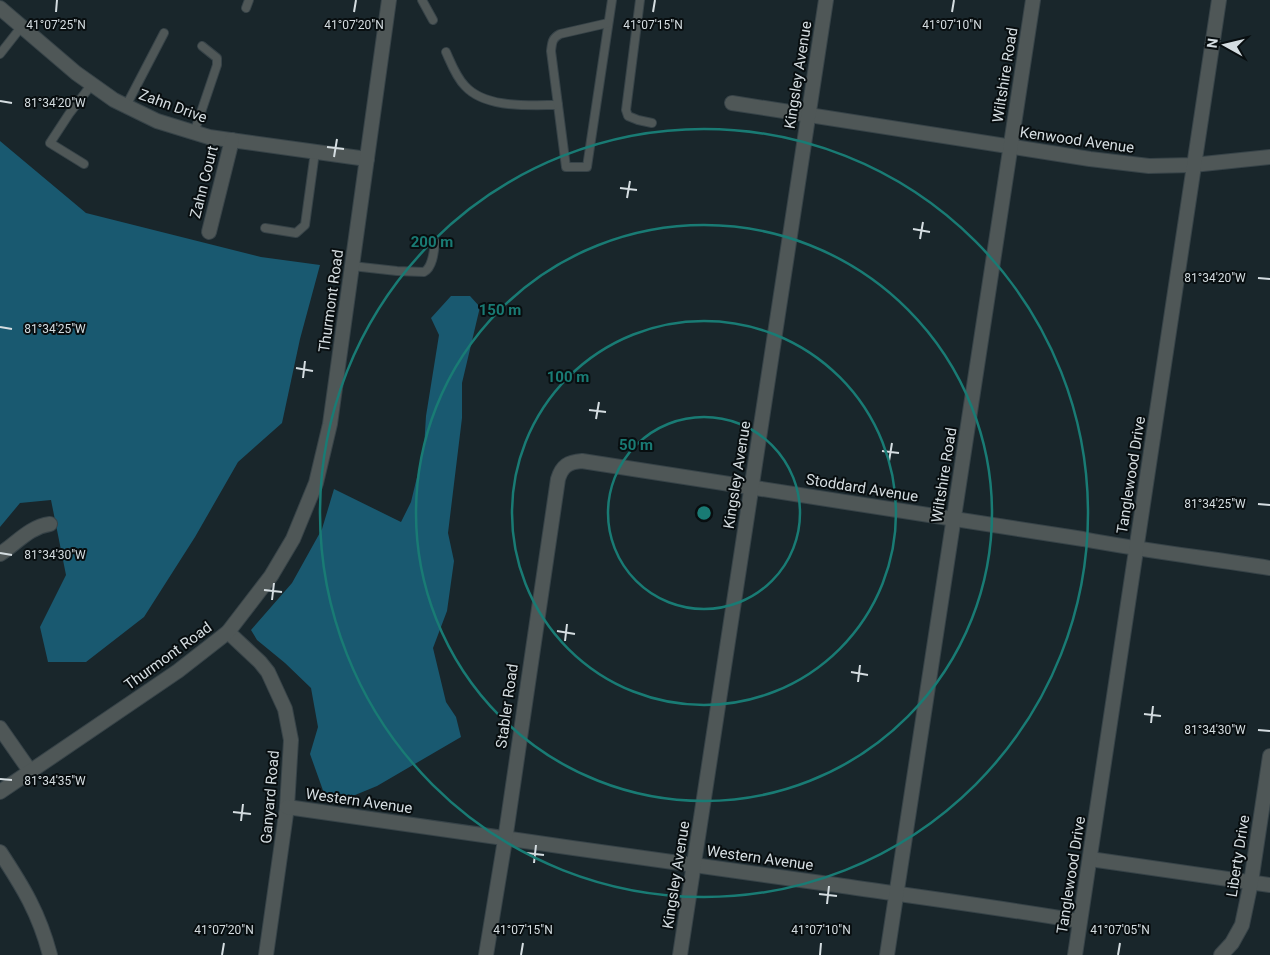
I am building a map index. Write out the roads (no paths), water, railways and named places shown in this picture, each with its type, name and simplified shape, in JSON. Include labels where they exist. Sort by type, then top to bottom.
[{"type":"street","name":"Thurmont Road","points":[[0,792],[178,671],[228,632],[261,590],[282,558],[302,521],[316,483],[330,424],[389,0]]},
{"type":"street","name":"Kingsley Avenue","points":[[680,955],[826,0]]},
{"type":"street","name":"Wiltshire Road","points":[[887,955],[1033,0]]},
{"type":"street","name":"Tanglewood Drive","points":[[1075,955],[1219,0]]},
{"type":"street","name":"Zahn Drive","points":[[0,8],[76,74],[114,100],[157,121],[194,133],[232,140],[367,159]]},
{"type":"street","name":"Kenwood Avenue","points":[[732,103],[1010,147],[1149,166],[1193,165],[1270,157]]},
{"type":"street","name":"Zahn Court","points":[[209,232],[232,140]]},
{"type":"street","name":"Stoddard Avenue","points":[[568,464],[572,461],[582,461],[1083,539],[1136,549],[1270,568]]},
{"type":"street","name":"Stabler Road","points":[[486,955],[505,840],[510,794],[558,479],[561,470],[568,464]]},
{"type":"street","points":[[0,554],[24,535],[40,526],[50,524]]},
{"type":"street","name":"Ganyard Road","points":[[228,632],[268,672],[285,709],[291,740],[287,807],[266,955]]},
{"type":"street","points":[[0,728],[30,771]]},
{"type":"street","name":"Liberty Drive","points":[[1221,955],[1232,943],[1242,924],[1251,882],[1270,756]]},
{"type":"street","name":"Western Avenue","points":[[287,807],[505,840],[574,847],[1079,920]]},
{"type":"street","points":[[0,852],[33,906],[50,955]]},
{"type":"street","points":[[1090,859],[1270,885]]},
{"type":"lane","points":[[422,0],[433,20]]},
{"type":"lane","points":[[608,23],[560,34],[555,37],[552,43],[551,51],[566,167],[587,167],[612,0]]},
{"type":"lane","points":[[640,0],[626,110],[628,116],[652,122]]},
{"type":"lane","points":[[0,54],[22,26]]},
{"type":"lane","points":[[126,106],[164,33]]},
{"type":"lane","points":[[194,133],[217,65],[217,58],[202,46]]},
{"type":"lane","points":[[446,52],[464,86],[473,94],[509,105],[558,105]]},
{"type":"lane","points":[[84,164],[50,143],[92,84]]},
{"type":"lane","points":[[264,228],[296,233],[305,225],[314,152]]},
{"type":"lane","points":[[352,266],[424,272],[429,266],[436,242]]}]
